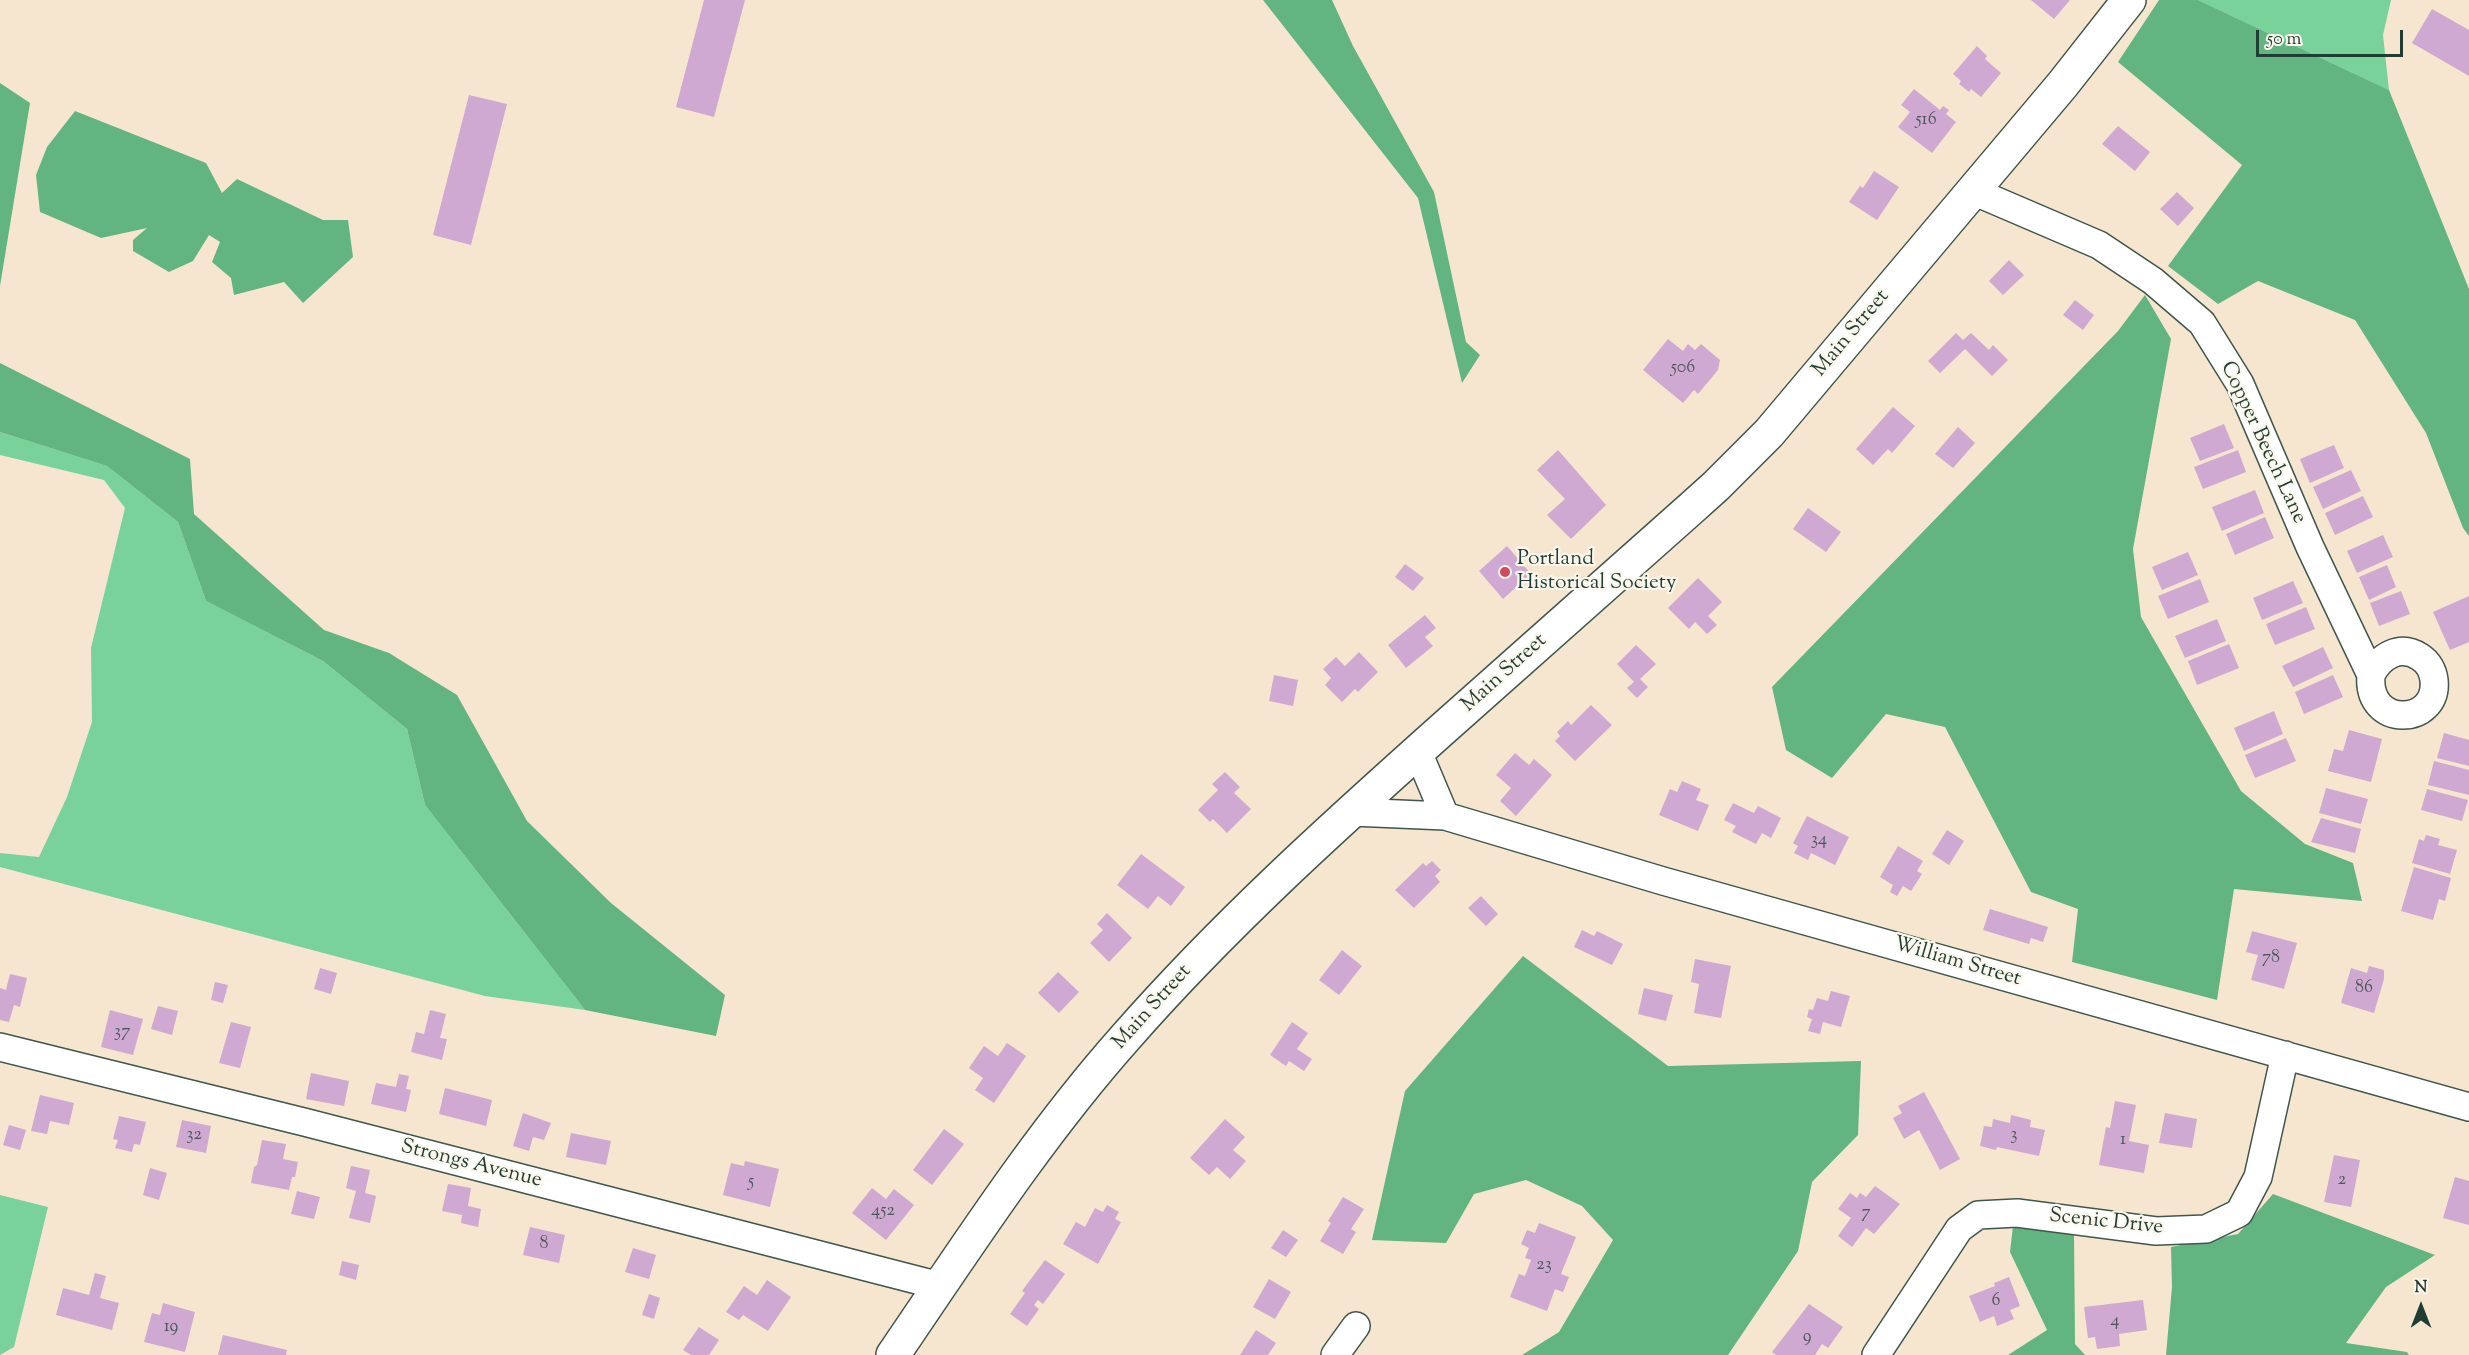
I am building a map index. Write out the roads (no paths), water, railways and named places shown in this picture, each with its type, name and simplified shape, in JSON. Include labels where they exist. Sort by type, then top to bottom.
[{"type":"main road","name":"Main Street","points":[[893,1355],[1049,1132],[1123,1040],[1261,896],[1418,752],[1716,486],[1769,433],[2063,84],[2129,0]]},
{"type":"street","name":"Copper Beech Lane","points":[[1973,191],[2099,245],[2153,281],[2202,323],[2240,384],[2310,547],[2371,675]]},
{"type":"street","points":[[1418,752],[1446,816]]},
{"type":"street","name":"William Street","points":[[1352,812],[1446,816],[1663,881],[2469,1107]]},
{"type":"street","name":"Strongs Avenue","points":[[0,1047],[304,1122],[940,1286]]},
{"type":"street","name":"Scenic Drive","points":[[1876,1355],[1959,1229],[1978,1215],[2017,1214],[2156,1231],[2206,1229],[2239,1214],[2258,1177],[2285,1055]]},
{"type":"street","points":[[1335,1355],[1356,1326]]},
{"type":"place","name":"Portland Historical Society","points":[[1505,572]]}]
